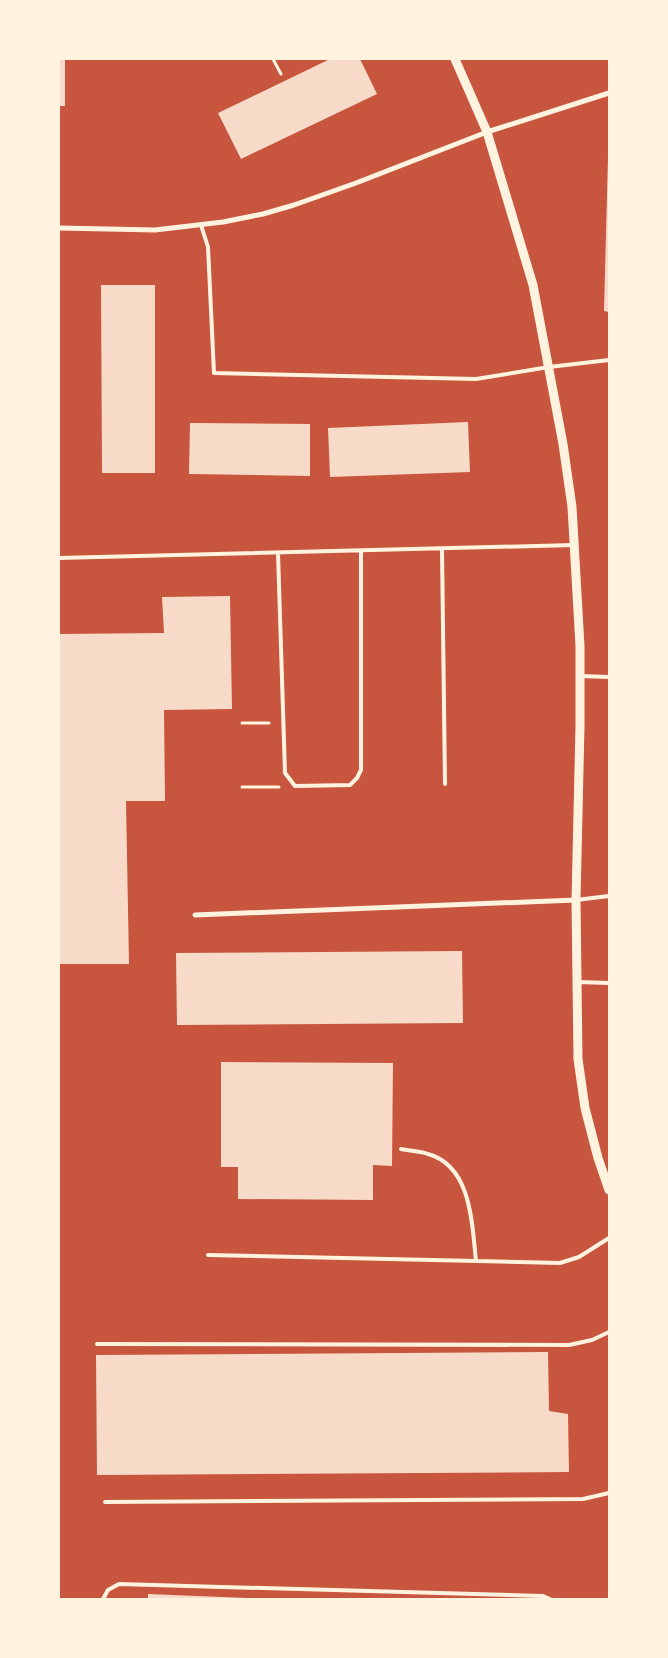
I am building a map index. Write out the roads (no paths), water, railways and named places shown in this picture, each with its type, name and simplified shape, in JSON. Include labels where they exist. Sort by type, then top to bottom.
[{"type":"street","points":[[455,59],[487,132],[533,285],[549,367],[569,489],[574,545],[580,676],[576,900],[578,1059],[584,1108],[609,1190]]},
{"type":"street","points":[[59,228],[156,230],[263,214],[356,183],[487,132],[609,93]]},
{"type":"street","points":[[194,915],[576,900]]},
{"type":"lane","points":[[201,224],[208,247],[214,374],[476,379],[549,367],[609,360]]},
{"type":"lane","points":[[59,558],[574,545]]},
{"type":"lane","points":[[442,548],[445,784]]},
{"type":"lane","points":[[278,553],[285,773],[295,786],[350,785],[357,778],[361,770],[361,551]]},
{"type":"lane","points":[[580,676],[609,677]]},
{"type":"lane","points":[[576,900],[609,896]]},
{"type":"lane","points":[[576,982],[609,983]]},
{"type":"lane","points":[[401,1149],[429,1154],[443,1161],[456,1173],[468,1200],[476,1261]]},
{"type":"lane","points":[[208,1255],[560,1263],[579,1257],[609,1238]]},
{"type":"lane","points":[[97,1344],[569,1345],[592,1340],[609,1332]]},
{"type":"lane","points":[[105,1502],[583,1499],[609,1493]]},
{"type":"lane","points":[[103,1599],[108,1590],[119,1584],[542,1596],[550,1599]]}]
